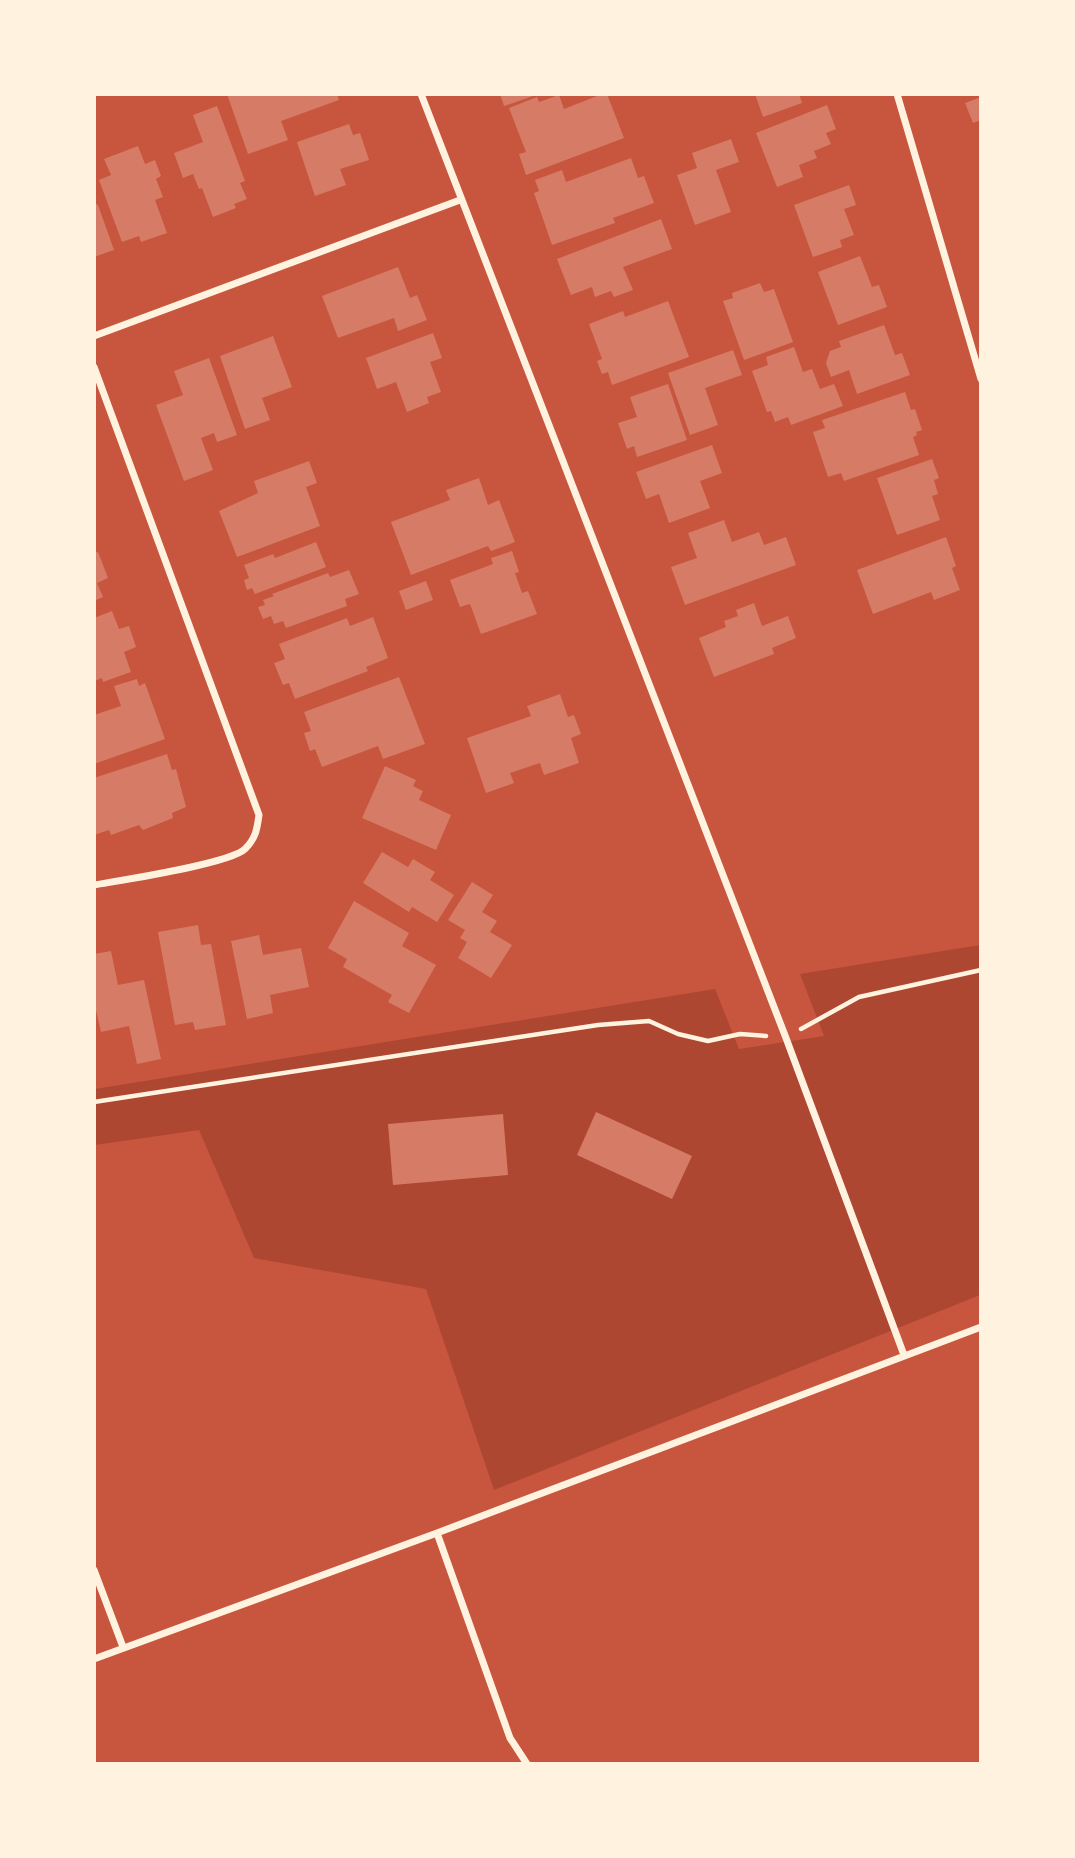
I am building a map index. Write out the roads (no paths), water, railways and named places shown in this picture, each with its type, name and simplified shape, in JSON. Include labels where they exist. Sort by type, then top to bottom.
[{"type":"street","points":[[421,94],[786,1038],[904,1355]]},
{"type":"street","points":[[897,94],[981,379]]},
{"type":"street","points":[[94,336],[460,200]]},
{"type":"street","points":[[94,367],[259,815],[256,835],[242,851],[213,862],[94,886]]},
{"type":"street","points":[[94,1659],[437,1533],[981,1327]]},
{"type":"street","points":[[437,1533],[510,1738],[527,1763]]},
{"type":"street","points":[[94,1570],[123,1647]]}]
